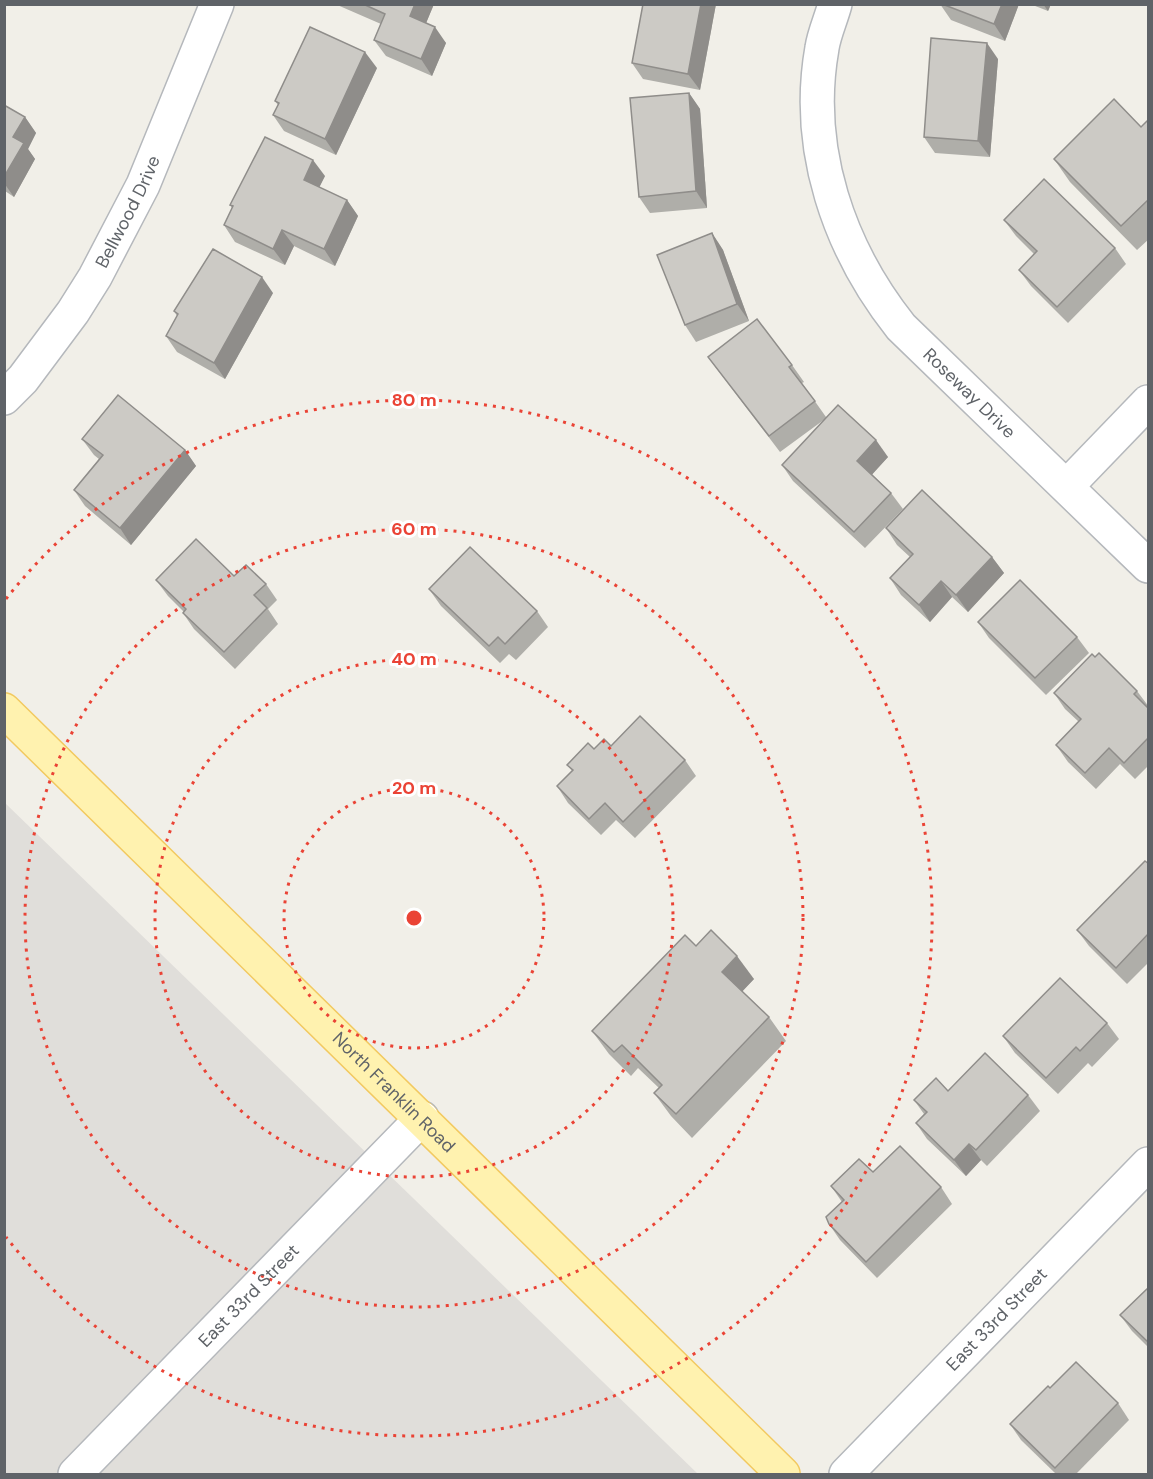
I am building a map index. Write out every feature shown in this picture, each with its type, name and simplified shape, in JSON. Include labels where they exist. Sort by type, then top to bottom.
[{"type":"main road","name":"North Franklin Road","points":[[4,710],[783,1474]]},
{"type":"street","name":"Bellwood Drive","points":[[4,398],[23,379],[73,312],[95,277],[143,185],[217,4]]},
{"type":"street","name":"Roseway Drive","points":[[835,4],[822,46],[817,87],[821,151],[834,206],[854,256],[870,285],[912,338],[1149,566]]},
{"type":"street","points":[[1067,486],[1149,402]]},
{"type":"street","name":"East 33rd Street","points":[[75,1474],[422,1118]]},
{"type":"street","name":"East 33rd Street","points":[[846,1474],[1149,1164]]},
{"type":"shaded area","points":[[5,803],[698,1474],[5,1474]]},
{"type":"building","points":[[363,4],[415,4],[410,16],[435,27],[421,59],[374,40],[385,14]]},
{"type":"building","points":[[643,4],[701,4],[688,74],[632,63]]},
{"type":"building","points":[[942,4],[1002,4],[994,24]]},
{"type":"building","points":[[310,27],[365,52],[325,139],[273,115],[279,103],[275,101]]},
{"type":"building","points":[[931,38],[987,43],[978,141],[924,137]]},
{"type":"building","points":[[689,93],[696,191],[639,197],[630,98]]},
{"type":"building","points":[[1114,99],[1141,127],[1149,119],[1149,199],[1121,226],[1054,159]]},
{"type":"building","points":[[4,105],[25,117],[13,137],[24,143],[4,177]]},
{"type":"building","points":[[265,137],[313,160],[304,180],[347,200],[324,249],[282,230],[273,249],[224,225],[233,206],[230,205]]},
{"type":"building","points":[[1044,179],[1115,248],[1057,307],[1019,270],[1037,251],[1004,220]]},
{"type":"building","points":[[712,233],[737,304],[685,325],[657,255]]},
{"type":"building","points":[[213,249],[262,277],[214,363],[166,336],[178,314],[174,311]]},
{"type":"building","points":[[757,319],[792,365],[789,367],[815,401],[769,436],[708,357]]},
{"type":"building","points":[[118,395],[185,450],[120,528],[74,490],[103,455],[82,439]]},
{"type":"building","points":[[838,405],[876,440],[857,461],[891,493],[854,532],[782,465]]},
{"type":"building","points":[[922,490],[992,557],[956,595],[941,581],[919,605],[890,578],[913,554],[886,528]]},
{"type":"building","points":[[196,539],[234,576],[246,565],[266,584],[254,595],[267,608],[224,652],[183,613],[186,609],[156,580]]},
{"type":"building","points":[[470,547],[537,611],[505,644],[498,637],[489,646],[429,589]]},
{"type":"building","points":[[1020,580],[1077,637],[1035,678],[978,622]]},
{"type":"building","points":[[1099,653],[1137,691],[1134,694],[1149,709],[1149,737],[1124,763],[1109,748],[1085,773],[1056,745],[1081,719],[1054,693],[1092,654],[1095,657]]},
{"type":"building","points":[[640,716],[685,760],[623,822],[605,803],[589,819],[557,786],[573,770],[567,765],[588,743],[594,749],[604,739],[611,746]]},
{"type":"building","points":[[1145,861],[1149,864],[1149,935],[1116,968],[1077,930]]},
{"type":"building","points":[[711,930],[737,956],[722,972],[769,1017],[676,1114],[654,1093],[662,1085],[622,1045],[614,1052],[592,1031],[685,935],[696,946]]},
{"type":"building","points":[[1060,978],[1107,1023],[1080,1051],[1076,1047],[1046,1078],[1003,1036]]},
{"type":"building","points":[[985,1053],[1028,1095],[976,1150],[969,1144],[954,1160],[916,1123],[927,1112],[914,1100],[936,1078],[948,1091]]},
{"type":"building","points":[[900,1146],[941,1187],[866,1262],[829,1224],[826,1217],[844,1200],[831,1186],[859,1159],[873,1172]]},
{"type":"building","points":[[1149,1287],[1149,1343],[1120,1315]]},
{"type":"building","points":[[1076,1362],[1118,1403],[1055,1468],[1010,1424]]}]
